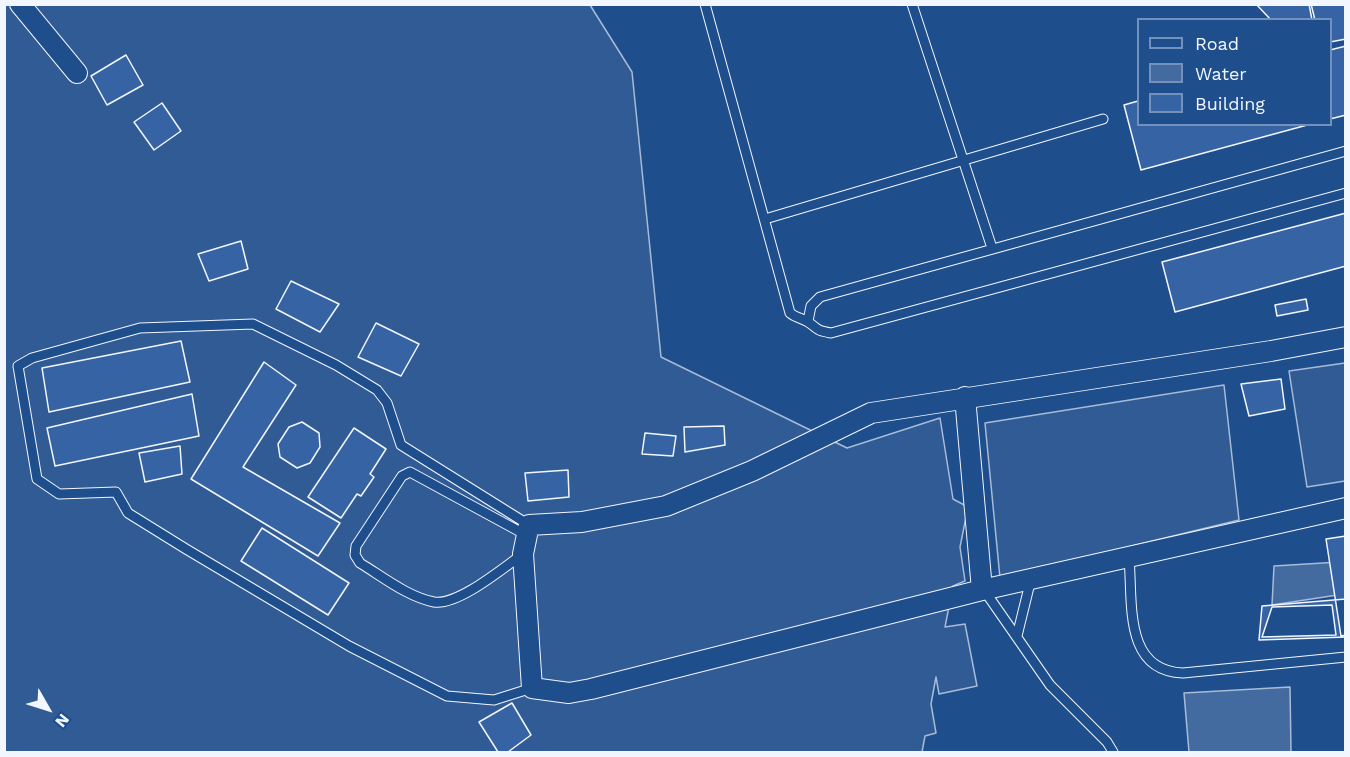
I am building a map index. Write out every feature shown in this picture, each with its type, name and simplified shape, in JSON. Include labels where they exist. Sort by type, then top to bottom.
[{"type":"street","points":[[20,4],[77,73]]},
{"type":"street","points":[[1346,337],[1271,351],[871,413],[752,471],[666,506],[582,522],[526,538],[532,688],[569,693],[591,689],[983,590],[1346,507]]},
{"type":"street","points":[[965,397],[983,590]]},
{"type":"lane","points":[[705,4],[790,313],[798,319],[808,321],[815,330],[831,333],[1346,193]]},
{"type":"lane","points":[[912,4],[992,248]]},
{"type":"lane","points":[[765,219],[1103,119]]},
{"type":"lane","points":[[808,321],[811,306],[820,297],[1346,151]]},
{"type":"lane","points":[[526,538],[401,445],[387,403],[377,390],[336,365],[254,324],[140,328],[32,358],[18,366],[37,479],[59,494],[116,492],[128,513],[186,549],[349,646],[447,696],[494,700],[532,688]]},
{"type":"lane","points":[[410,472],[526,538],[464,594],[437,602],[415,596],[360,563],[355,555],[356,546],[402,476],[410,472]]},
{"type":"lane","points":[[1129,558],[1136,642],[1155,667],[1168,673],[1346,657]]},
{"type":"lane","points":[[1017,636],[1031,579]]},
{"type":"lane","points":[[983,590],[1050,685],[1107,742],[1113,753]]},
{"type":"shaded area","points":[[4,5],[590,5],[632,72],[661,357],[847,448],[940,418],[953,499],[968,507],[960,547],[965,581],[953,586],[945,627],[965,624],[977,686],[939,694],[936,677],[931,704],[936,733],[925,736],[922,752],[5,752]]},
{"type":"shaded area","points":[[1345,363],[1345,481],[1307,487],[1289,371]]},
{"type":"shaded area","points":[[1224,385],[1239,520],[1000,578],[985,423]]},
{"type":"water","points":[[1339,562],[1344,594],[1272,605],[1274,566]]},
{"type":"water","points":[[1290,687],[1291,752],[1189,752],[1184,693]]},
{"type":"building","points":[[1256,4],[1309,4],[1312,18],[1269,18]]},
{"type":"building","points":[[1311,4],[1346,4],[1346,39],[1332,42],[1332,18],[1314,18]]},
{"type":"building","points":[[1346,46],[1346,115],[1332,118],[1332,50]]},
{"type":"building","points":[[126,55],[143,85],[107,105],[91,76]]},
{"type":"building","points":[[1137,101],[1137,126],[1304,126],[1141,170],[1124,105]]},
{"type":"building","points":[[162,103],[181,131],[154,150],[134,122]]},
{"type":"building","points":[[1346,213],[1346,266],[1175,312],[1162,262]]},
{"type":"building","points":[[241,241],[248,269],[209,281],[198,254]]},
{"type":"building","points":[[291,281],[339,304],[320,332],[276,309]]},
{"type":"building","points":[[1306,299],[1308,310],[1277,316],[1275,305]]},
{"type":"building","points":[[376,323],[419,344],[401,376],[358,357]]},
{"type":"building","points":[[181,341],[190,382],[49,412],[42,368]]},
{"type":"building","points":[[264,362],[296,385],[243,467],[340,523],[318,556],[191,479]]},
{"type":"building","points":[[1281,379],[1285,409],[1249,416],[1241,384]]},
{"type":"building","points":[[192,394],[199,436],[55,466],[47,428]]},
{"type":"building","points":[[302,422],[319,433],[320,447],[310,463],[297,468],[280,457],[278,444],[289,427]]},
{"type":"building","points":[[724,426],[725,445],[685,452],[684,427]]},
{"type":"building","points":[[354,428],[386,449],[370,474],[374,477],[361,496],[357,494],[341,518],[308,497]]},
{"type":"building","points":[[645,433],[676,436],[673,456],[642,454]]},
{"type":"building","points":[[180,446],[182,474],[145,482],[139,453]]},
{"type":"building","points":[[568,470],[569,497],[528,501],[525,473]]},
{"type":"building","points":[[262,528],[349,583],[328,615],[241,561]]},
{"type":"building","points":[[1346,536],[1346,635],[1341,636],[1326,539]]},
{"type":"building","points":[[1346,599],[1346,637],[1259,640],[1262,606]]},
{"type":"building","points":[[1332,605],[1336,635],[1262,637],[1272,607]]},
{"type":"building","points":[[512,703],[531,735],[508,752],[498,752],[479,722]]}]
